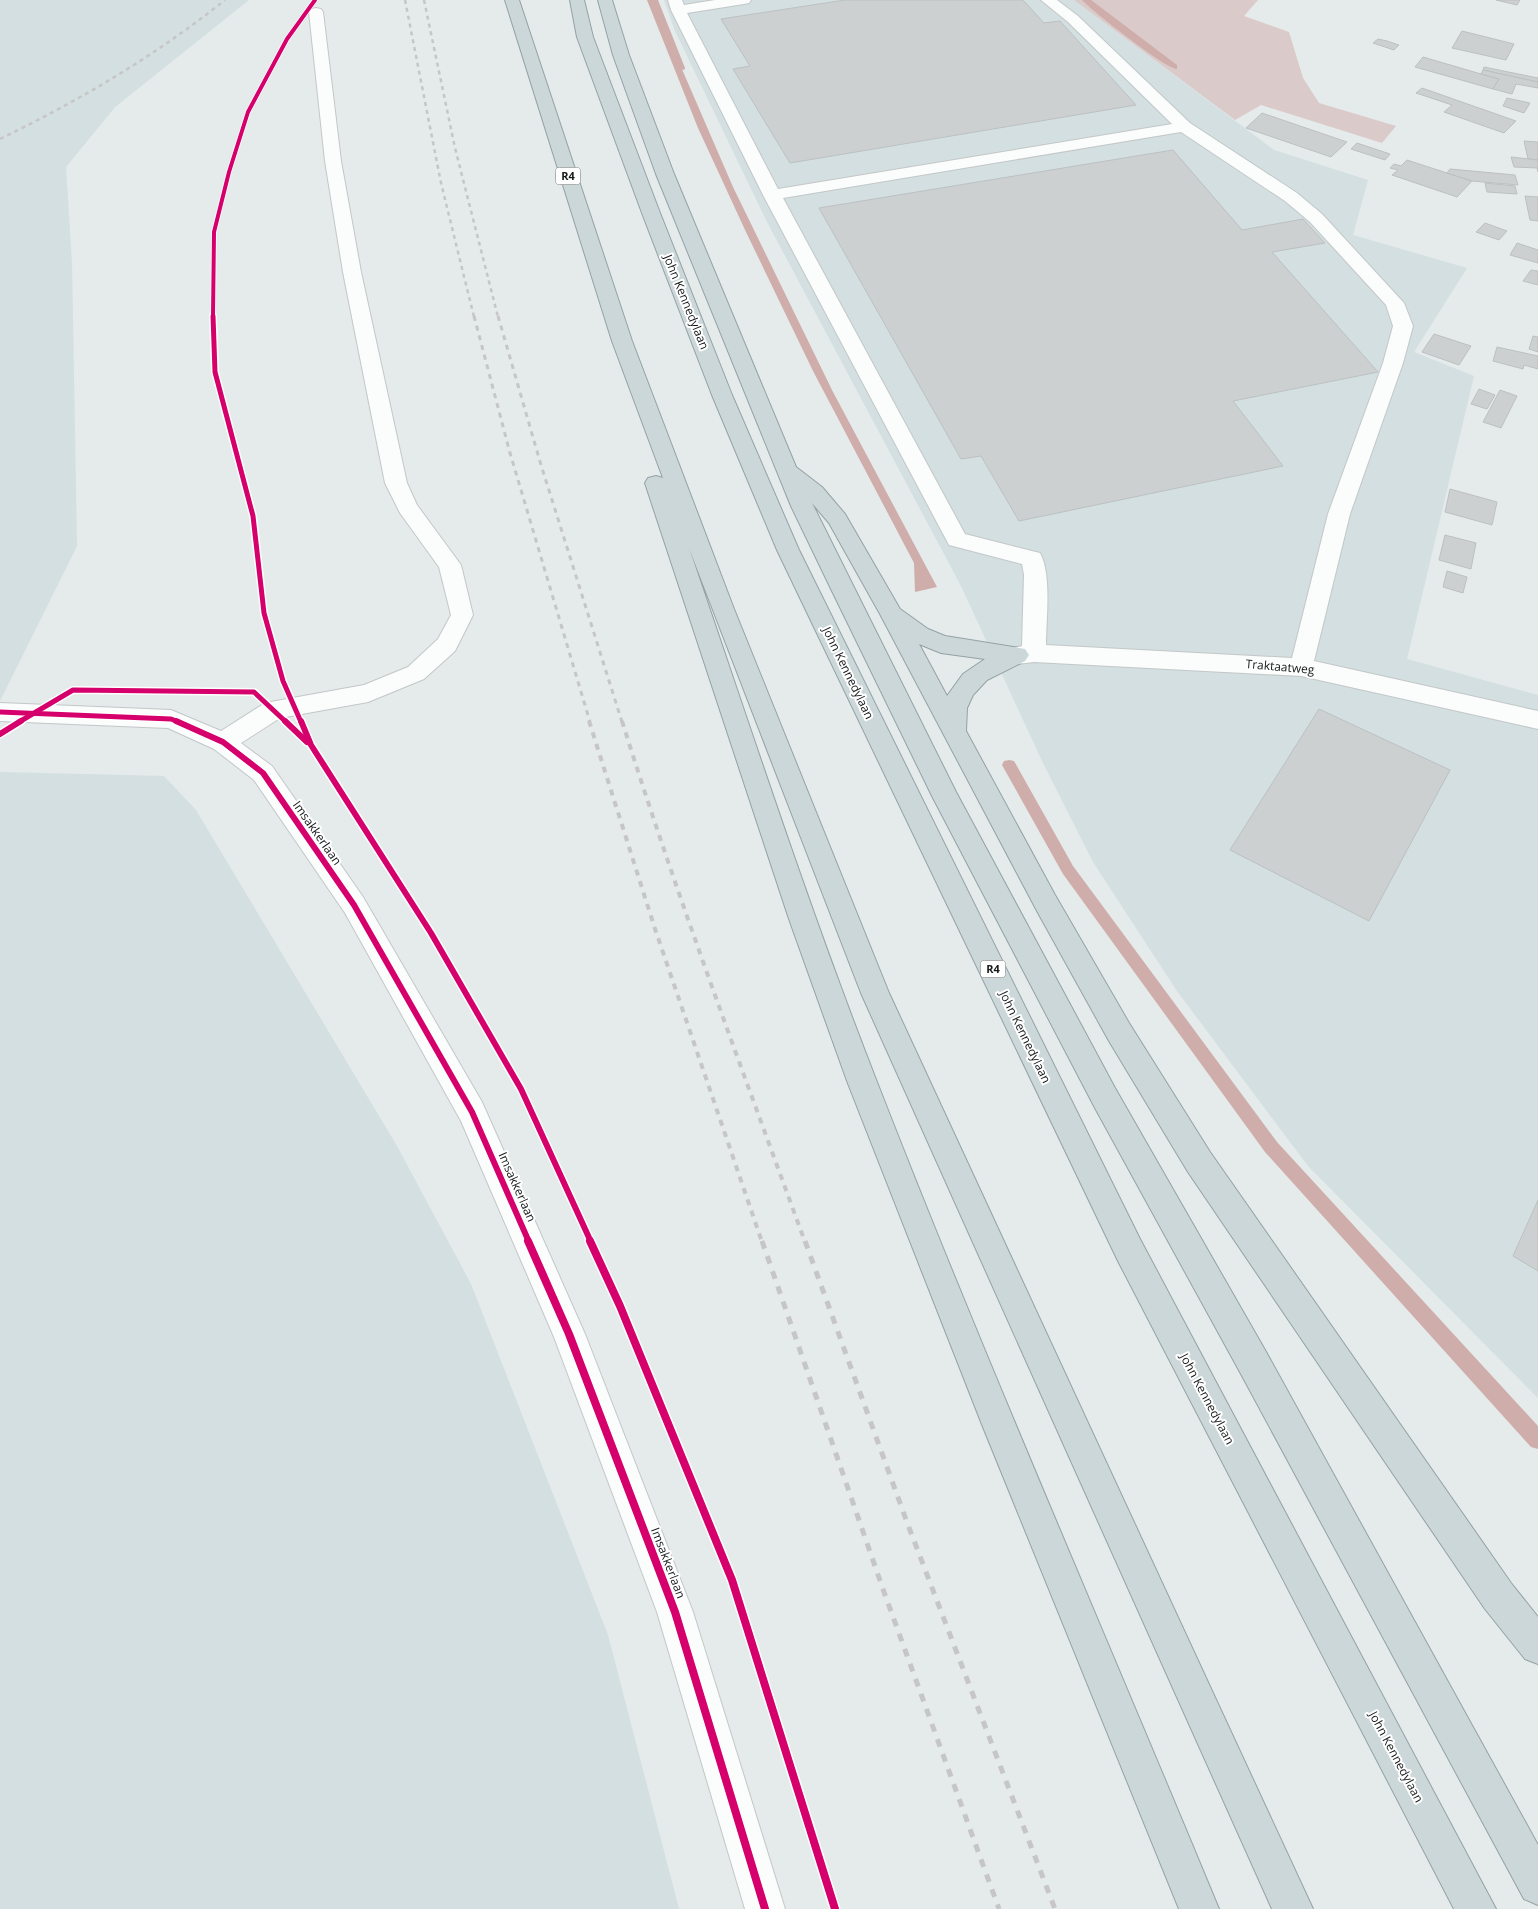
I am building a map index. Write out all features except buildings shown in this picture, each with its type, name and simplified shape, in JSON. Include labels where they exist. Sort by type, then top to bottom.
[{"type":"highway","name":"R4","points":[[512,0],[622,341],[723,610],[876,993],[1293,1909]]},
{"type":"highway","name":"John Kennedylaan","points":[[577,0],[585,37],[651,214],[722,395],[788,550],[1129,1250],[1476,1909]]},
{"type":"highway","points":[[604,0],[621,55],[665,174],[786,468],[810,523],[945,796],[1100,1089],[1254,1362],[1538,1885]]},
{"type":"highway","points":[[622,341],[642,442],[803,920],[859,1072],[1000,1426],[1199,1909]]},
{"type":"highway","points":[[786,468],[814,492],[837,519],[891,614],[1046,903],[1119,1032],[1199,1162],[1498,1596],[1538,1646]]},
{"type":"highway","points":[[891,614],[920,635],[941,644],[1025,654]]},
{"type":"highway","points":[[954,731],[955,708],[964,686],[989,665],[1025,654]]},
{"type":"street","points":[[744,0],[676,5],[772,195],[957,540],[1032,559],[1035,575],[1025,654]]},
{"type":"street","points":[[1048,0],[1073,19],[1184,127],[1291,197],[1316,218],[1395,303],[1403,326],[1393,363],[1339,514],[1301,667]]},
{"type":"street","points":[[223,742],[274,710],[368,693],[416,673],[447,644],[462,615],[450,565],[408,508],[396,483],[354,282],[332,161],[316,12]]},
{"type":"street","points":[[772,195],[1184,127]]},
{"type":"street","name":"Traktaatweg","points":[[1025,654],[1301,667],[1538,720]]},
{"type":"street","name":"Imsakkerlaan","points":[[0,712],[171,719],[223,742],[262,773],[354,905],[472,1112],[569,1334],[675,1612],[765,1909]]},
{"type":"shaded area","points":[[0,0],[249,0],[115,107],[66,167],[72,264],[77,546],[0,701]]},
{"type":"shaded area","points":[[647,0],[652,0],[733,187],[833,392],[937,587],[915,592],[914,563],[813,371],[746,232],[698,128]]},
{"type":"shaded area","points":[[664,0],[1074,0],[1274,150],[1368,180],[1353,235],[1467,268],[1414,352],[1474,376],[1407,659],[1538,695],[1538,1398],[1308,1166],[1177,991],[1093,862],[1043,763],[960,584],[767,222],[675,31]]},
{"type":"shaded area","points":[[1074,0],[1258,0],[1244,16],[1289,32],[1303,78],[1319,103],[1396,126],[1382,143],[1261,105],[1235,120]]},
{"type":"shaded area","points":[[0,772],[164,776],[196,810],[397,1146],[471,1284],[608,1635],[679,1909],[0,1909]]},
{"type":"waterway","points":[[654,0],[681,68]]},
{"type":"waterway","points":[[1086,0],[1174,67]]},
{"type":"waterway","points":[[1009,765],[1068,870],[1271,1147],[1538,1440]]},
{"type":"railway","points":[[0,139],[59,109],[116,76],[172,40],[225,0]]},
{"type":"railway","points":[[405,0],[441,183],[474,317]]},
{"type":"railway","points":[[424,0],[455,148],[498,317]]},
{"type":"railway","points":[[474,316],[510,453],[590,722]]},
{"type":"railway","points":[[498,316],[541,465],[622,722]]},
{"type":"railway","points":[[589,721],[655,929],[762,1242]]},
{"type":"railway","points":[[622,721],[687,918],[805,1242]]},
{"type":"railway","points":[[762,1241],[884,1592],[999,1909]]},
{"type":"railway","points":[[805,1241],[908,1525],[1055,1909]]},
{"type":"cycle path","points":[[315,0],[287,39],[248,112],[229,172],[214,232],[212,300],[215,372],[253,516],[264,613],[283,681],[311,745],[431,933],[521,1089],[620,1306],[732,1580],[835,1909]]},
{"type":"cycle path","points":[[0,734],[73,690],[254,692],[307,742]]},
{"type":"cycle path","points":[[0,712],[171,719],[223,742],[263,773],[354,905],[472,1112],[569,1334],[675,1612],[765,1909]]}]
